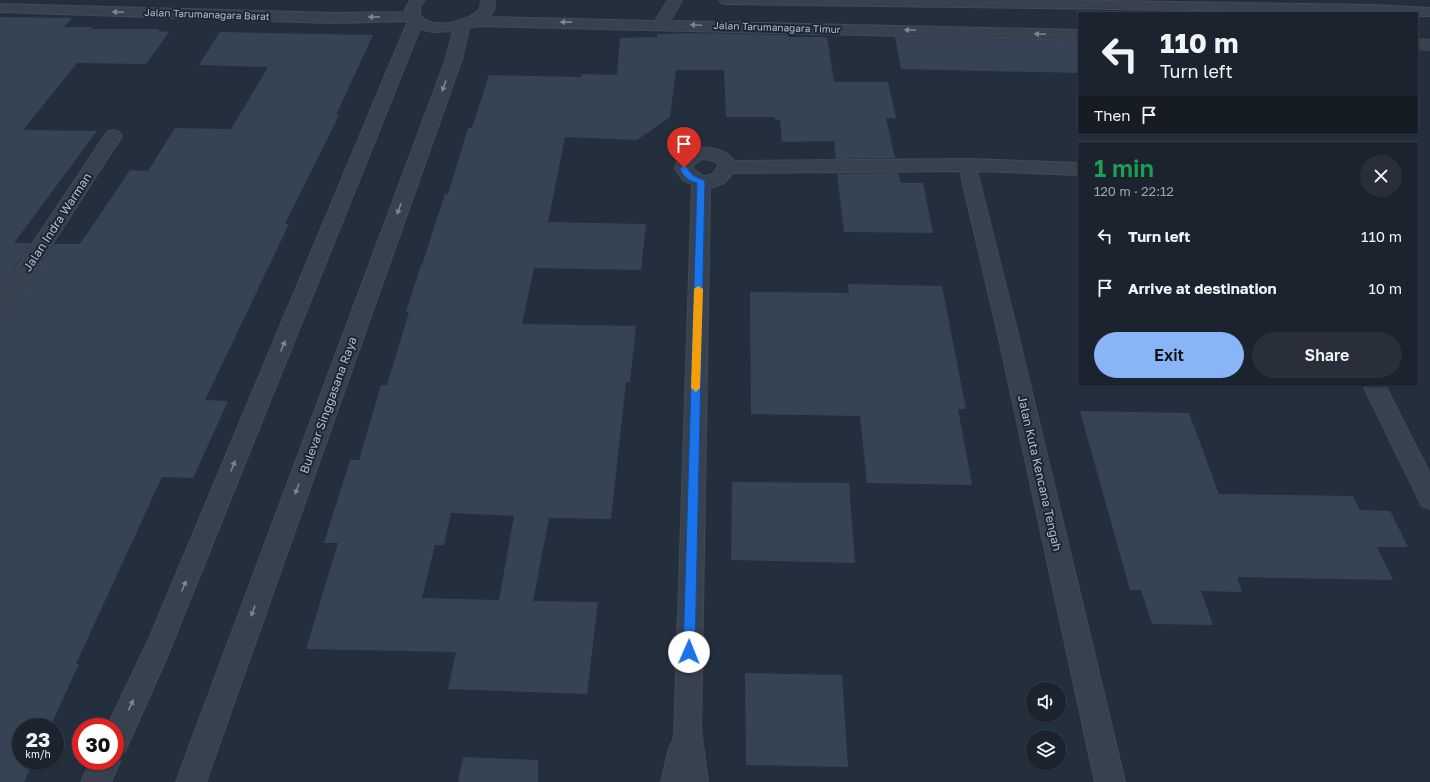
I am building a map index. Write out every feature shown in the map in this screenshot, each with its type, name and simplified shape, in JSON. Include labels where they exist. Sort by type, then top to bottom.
[{"type":"street","points":[[469,23],[487,10],[488,0]]},
{"type":"street","points":[[661,24],[675,0]]},
{"type":"street","points":[[726,0],[1194,10],[1373,9],[1430,12]]},
{"type":"street","name":"Jalan Tarumanagara Barat","points":[[0,8],[325,17],[416,12]]},
{"type":"street","points":[[124,722],[158,648],[401,59],[416,12]]},
{"type":"street","name":"Jalan Tarumanagara Timur","points":[[416,12],[427,26],[443,28],[469,23],[661,24],[1078,35]]},
{"type":"street","name":"Bulevar Singgasana Raya","points":[[191,782],[456,53],[469,23]]},
{"type":"street","points":[[1418,44],[1430,44]]},
{"type":"street","name":"Jalan Indra Warman","points":[[0,308],[113,136]]},
{"type":"street","points":[[700,153],[710,153],[719,156],[725,161],[728,167],[726,173],[720,179],[711,182],[701,182],[692,179],[686,174],[684,168],[686,161],[692,156],[700,153]]},
{"type":"street","points":[[728,167],[967,166],[1078,169]]},
{"type":"street","name":"Jalan Kuta Kencana Tengah","points":[[967,166],[1008,334],[1110,782]]},
{"type":"street","points":[[693,782],[687,730],[701,182]]},
{"type":"street","points":[[1374,386],[1430,498]]},
{"type":"street","points":[[676,782],[687,730]]},
{"type":"street","points":[[96,782],[102,770]]},
{"type":"building","points":[[0,17],[72,18],[64,27],[92,27],[91,29],[160,29],[158,31],[169,32],[146,64],[77,63],[23,130],[97,131],[14,243],[31,243],[0,289]]},
{"type":"building","points":[[220,32],[373,35],[336,115],[339,115],[285,224],[289,224],[205,400],[228,401],[193,478],[162,477],[76,664],[79,664],[54,718],[12,718],[12,770],[30,770],[24,782],[0,782],[0,317],[8,315],[54,244],[80,244],[130,170],[148,171],[175,128],[231,129],[268,67],[199,65]]},
{"type":"building","points":[[691,33],[827,37],[834,82],[888,82],[896,118],[886,118],[895,158],[836,159],[834,141],[782,142],[780,120],[775,120],[775,117],[726,117],[724,70],[676,70],[670,117],[637,140],[565,137],[548,222],[646,224],[641,270],[534,268],[522,324],[636,326],[630,382],[626,382],[611,519],[549,518],[533,601],[598,602],[587,694],[448,689],[456,652],[306,649],[338,543],[324,543],[350,460],[359,460],[381,385],[387,385],[409,312],[406,312],[421,265],[445,194],[448,194],[468,128],[472,128],[489,75],[581,77],[582,74],[617,75],[620,38],[657,37],[657,34]],"holes":[[[451,513],[514,516],[499,600],[422,598],[435,545],[444,545]]]},
{"type":"building","points":[[895,37],[1078,41],[1078,73],[901,69]]},
{"type":"building","points":[[898,173],[901,183],[923,183],[933,233],[844,232],[837,174]]},
{"type":"building","points":[[848,284],[942,286],[966,409],[958,409],[972,485],[867,483],[860,416],[751,414],[750,292],[849,293]]},
{"type":"building","points":[[1080,411],[1189,413],[1219,494],[1353,496],[1360,510],[1390,511],[1408,547],[1377,547],[1393,580],[1237,577],[1242,592],[1201,591],[1213,625],[1152,624],[1141,590],[1130,590]]},
{"type":"building","points":[[732,482],[849,483],[855,563],[731,560]]},
{"type":"building","points":[[745,673],[842,675],[848,767],[746,765]]},
{"type":"building","points":[[463,757],[538,760],[538,782],[458,782]]},
{"type":"slow traffic","points":[[696,388],[698,289]]},
{"type":"route","points":[[684,168],[686,174],[692,179],[701,182],[689,652]]}]
